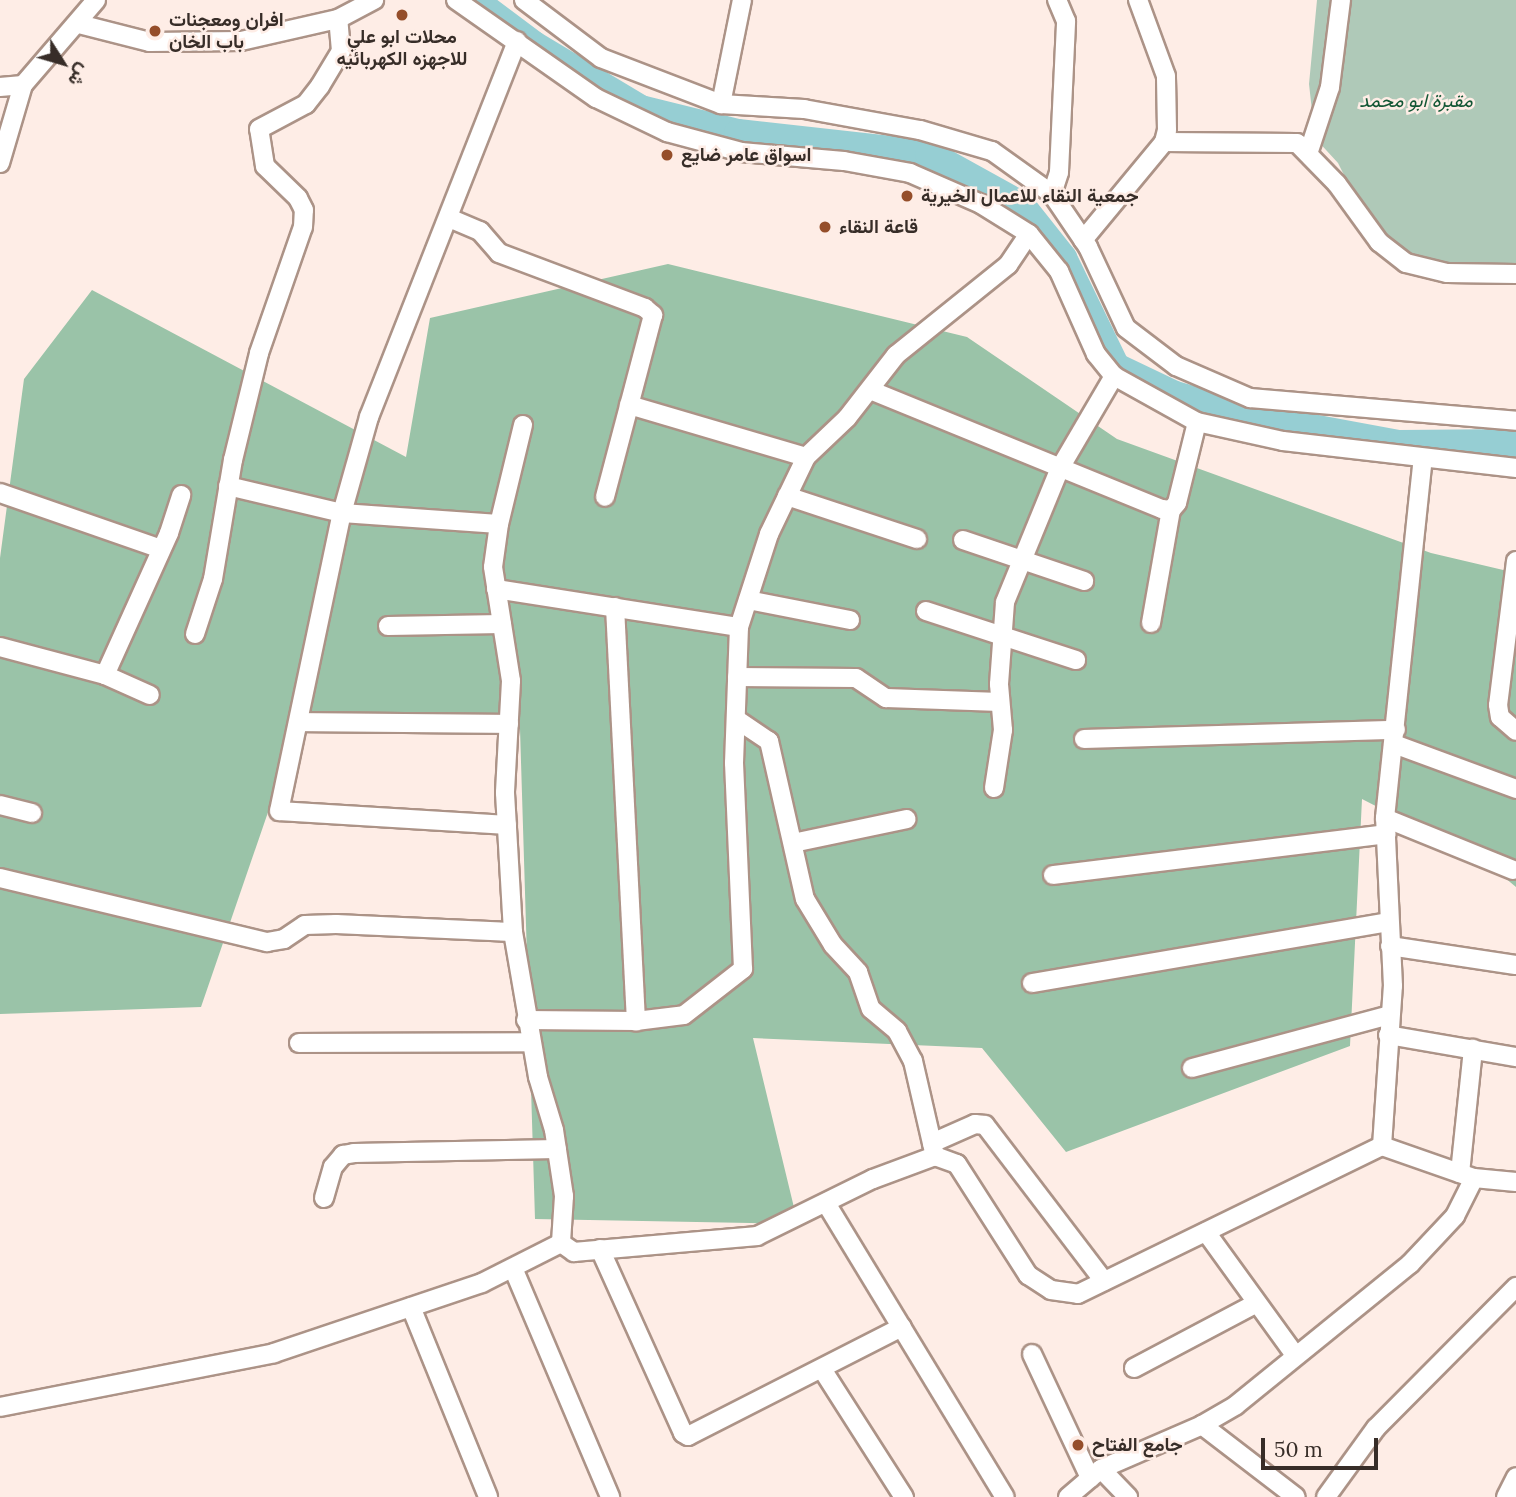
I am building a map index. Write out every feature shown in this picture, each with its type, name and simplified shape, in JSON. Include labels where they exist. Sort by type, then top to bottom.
[{"type":"street","points":[[0,163],[23,85],[79,24],[96,0]]},
{"type":"street","points":[[79,24],[150,42],[241,41],[338,19],[374,0]]},
{"type":"street","points":[[456,0],[596,98],[667,132],[741,152],[910,173],[981,204],[1030,234],[1059,271],[1096,354],[1114,376],[1197,422],[1283,441],[1516,468]]},
{"type":"street","points":[[524,0],[601,58],[721,104],[804,109],[920,130],[992,152],[1052,194],[1083,240],[1126,328],[1176,366],[1250,398],[1516,421]]},
{"type":"street","points":[[721,104],[742,0]]},
{"type":"street","points":[[1052,194],[1059,172],[1066,21],[1057,0]]},
{"type":"street","points":[[1083,240],[1164,142],[1166,76],[1138,0]]},
{"type":"street","points":[[1309,152],[1330,87],[1341,0]]},
{"type":"street","points":[[195,634],[213,579],[228,486],[259,353],[303,227],[304,210],[298,198],[265,166],[259,129],[306,104],[320,86],[341,51],[338,19]]},
{"type":"street","points":[[507,825],[279,811],[342,513],[369,417],[517,41]]},
{"type":"street","points":[[0,87],[23,85]]},
{"type":"street","points":[[1164,142],[1297,143],[1309,152],[1379,242],[1406,264],[1447,273],[1516,274]]},
{"type":"street","points":[[449,218],[480,231],[499,253],[645,308],[653,315],[653,328],[605,497]]},
{"type":"street","points":[[526,1020],[636,1021],[694,1011],[717,987],[734,980],[743,969],[736,719],[739,627],[769,534],[806,457],[870,390],[896,355],[1008,265],[1030,234]]},
{"type":"street","points":[[994,788],[1003,730],[1000,702],[1005,602],[1020,559],[1060,468],[1114,376]]},
{"type":"street","points":[[870,390],[1171,510]]},
{"type":"street","points":[[629,405],[806,457]]},
{"type":"street","points":[[1151,623],[1171,510],[1177,503],[1197,422]]},
{"type":"street","points":[[523,425],[499,524],[493,567],[511,681],[507,825],[513,932],[526,1020],[564,1196],[561,1244]]},
{"type":"street","points":[[1382,1146],[1391,1015],[1386,826],[1423,458]]},
{"type":"street","points":[[228,486],[342,513],[499,524]]},
{"type":"street","points":[[0,494],[161,549]]},
{"type":"street","points":[[105,676],[161,549],[181,495]]},
{"type":"street","points":[[787,496],[918,539]]},
{"type":"street","points":[[963,540],[1083,581]]},
{"type":"street","points":[[1516,561],[1509,661],[1500,717],[1516,731]]},
{"type":"street","points":[[496,589],[739,627]]},
{"type":"street","points":[[748,600],[850,620]]},
{"type":"street","points":[[615,607],[636,1021]]},
{"type":"street","points":[[926,611],[1076,660]]},
{"type":"street","points":[[388,626],[502,624]]},
{"type":"street","points":[[0,647],[105,676],[150,695]]},
{"type":"street","points":[[737,677],[856,678],[886,698],[1000,702]]},
{"type":"street","points":[[736,719],[769,741],[805,899],[833,945],[858,972],[871,1009],[897,1031],[913,1061],[934,1149],[957,1164],[1028,1275],[1051,1290],[1078,1294],[1382,1146],[1467,1175],[1516,1182]]},
{"type":"street","points":[[299,722],[509,724]]},
{"type":"street","points":[[1084,739],[1395,737],[1516,789]]},
{"type":"street","points":[[0,805],[32,813]]},
{"type":"street","points":[[793,843],[907,820]]},
{"type":"street","points":[[1053,875],[1386,826],[1513,870]]},
{"type":"street","points":[[0,878],[267,942],[284,939],[305,925],[326,924],[513,932]]},
{"type":"street","points":[[1032,983],[1388,922]]},
{"type":"street","points":[[1390,946],[1516,965]]},
{"type":"street","points":[[1192,1068],[1391,1015]]},
{"type":"street","points":[[1388,1035],[1516,1057]]},
{"type":"street","points":[[299,1043],[531,1042]]},
{"type":"street","points":[[1068,1497],[1096,1473],[1202,1425],[1410,1264],[1455,1216],[1467,1175],[1473,1049]]},
{"type":"street","points":[[561,1244],[574,1252],[757,1236],[934,1149],[975,1124],[985,1125],[1104,1281]]},
{"type":"street","points":[[324,1198],[333,1167],[343,1156],[354,1153],[556,1149]]},
{"type":"street","points":[[825,1203],[1005,1497]]},
{"type":"street","points":[[1206,1232],[1295,1355]]},
{"type":"street","points":[[0,1407],[274,1353],[411,1307],[513,1268],[561,1244]]},
{"type":"street","points":[[600,1249],[683,1433],[688,1436],[902,1327]]},
{"type":"street","points":[[513,1268],[610,1497]]},
{"type":"street","points":[[1326,1497],[1376,1428],[1516,1287]]},
{"type":"street","points":[[1134,1368],[1257,1303]]},
{"type":"street","points":[[411,1307],[488,1497]]},
{"type":"street","points":[[1032,1354],[1096,1473],[1128,1497]]},
{"type":"street","points":[[822,1369],[904,1497]]},
{"type":"street","points":[[1202,1425],[1296,1497]]},
{"type":"street","points":[[1506,1497],[1516,1478]]},
{"type":"green space","name":"مقبرة ابو محمد","points":[[1317,0],[1516,0],[1516,272],[1416,260],[1371,229],[1338,163],[1315,138],[1309,84]]},
{"type":"green space","points":[[668,264],[967,337],[1117,439],[1431,553],[1516,573],[1516,887],[1487,863],[1362,799],[1350,1046],[1066,1152],[982,1048],[753,1038],[798,1224],[535,1219],[520,729],[298,725],[201,1007],[0,1014],[0,558],[24,379],[92,290],[406,457],[430,318]]},
{"type":"waterway","points":[[474,0],[534,45],[641,109],[738,133],[929,154],[1021,205],[1063,258],[1116,367],[1175,395],[1252,417],[1399,444],[1516,443]]},
{"type":"place","name":"محلات ابو علي للاجهزه الكهربائيه","points":[[402,15]]},
{"type":"place","name":"افران ومعجنات باب الخان","points":[[155,31]]},
{"type":"place","name":"اسواق عامر ضايع","points":[[667,155]]},
{"type":"place","name":"جمعية النقاء للاعمال الخيرية","points":[[907,196]]},
{"type":"place","name":"قاعة النقاء","points":[[825,227]]},
{"type":"place","name":"جامع الفتاح","points":[[1078,1445]]}]
